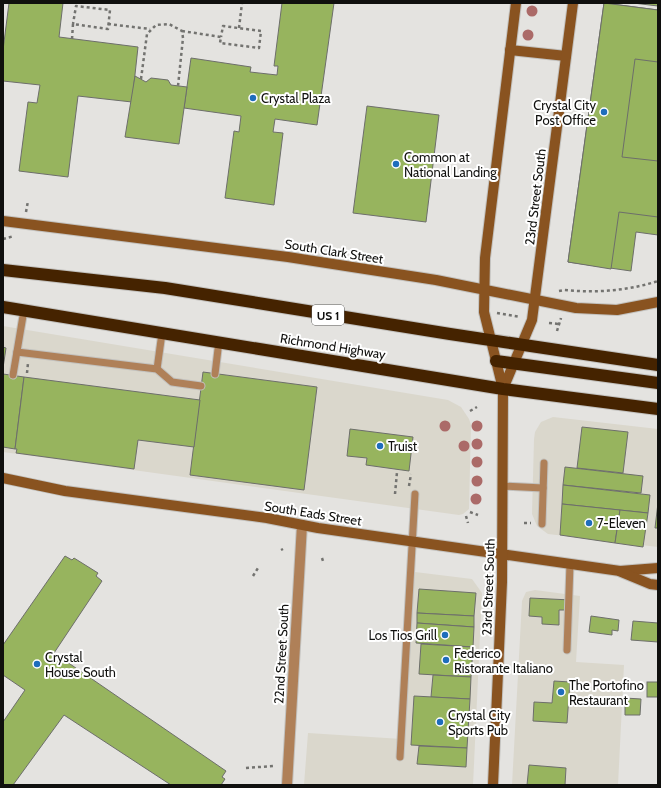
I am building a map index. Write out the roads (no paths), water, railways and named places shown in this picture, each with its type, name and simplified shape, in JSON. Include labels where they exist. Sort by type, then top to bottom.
[{"type":"highway","name":"US 1","points":[[3,270],[165,288],[491,341],[658,365]]},
{"type":"highway","name":"Richmond Highway","points":[[3,307],[219,341],[502,389],[658,409]]},
{"type":"highway","points":[[496,361],[658,383]]},
{"type":"street","name":"23rd Street South","points":[[492,785],[502,554],[502,389],[484,312],[484,290],[485,258],[516,3]]},
{"type":"street","name":"23rd Street South","points":[[502,389],[532,320],[573,3]]},
{"type":"street","points":[[510,50],[566,56]]},
{"type":"street","name":"South Clark Street","points":[[3,221],[288,257],[436,280],[576,308],[596,310],[632,308],[658,302]]},
{"type":"street","name":"South Eads Street","points":[[3,478],[65,491],[266,518],[302,525],[620,571],[658,568]]},
{"type":"street","name":"22nd Street South","points":[[287,785],[302,525]]},
{"type":"street","name":"South Eads Street","points":[[620,571],[650,584],[658,585]]},
{"type":"lane","points":[[13,375],[24,310]]},
{"type":"lane","points":[[157,369],[162,333]]},
{"type":"lane","points":[[215,374],[219,341]]},
{"type":"lane","points":[[17,352],[157,369],[172,382],[202,386]]},
{"type":"lane","points":[[542,524],[544,463]]},
{"type":"lane","points":[[502,486],[543,488]]},
{"type":"lane","points":[[400,757],[411,541],[415,494]]},
{"type":"lane","points":[[567,650],[570,564]]},
{"type":"place","name":"Crystal Plaza","points":[[253,98]]},
{"type":"place","name":"Crystal City Post Office","points":[[604,112]]},
{"type":"place","name":"Common at National Landing","points":[[396,164]]},
{"type":"place","name":"Truist","points":[[380,446]]},
{"type":"place","name":"7-Eleven","points":[[589,523]]},
{"type":"place","name":"Los Tios Grill","points":[[445,635]]},
{"type":"place","name":"Federico Ristorante Italiano","points":[[446,660]]},
{"type":"place","name":"Crystal House South","points":[[37,664]]},
{"type":"place","name":"The Portofino Restaurant","points":[[561,692]]},
{"type":"place","name":"Crystal City Sports Pub","points":[[440,722]]}]
